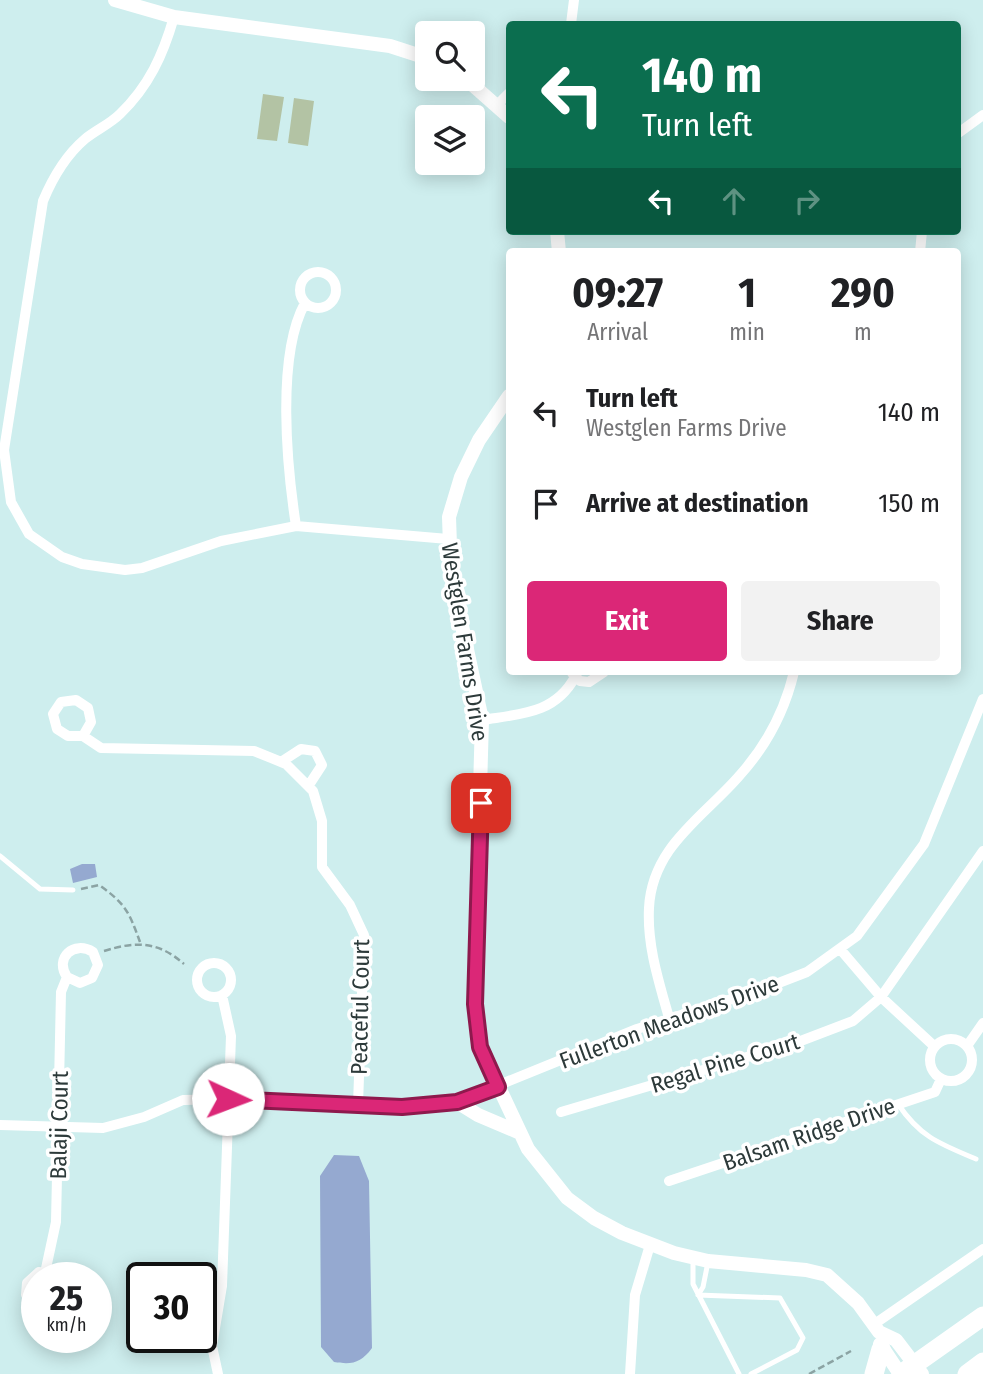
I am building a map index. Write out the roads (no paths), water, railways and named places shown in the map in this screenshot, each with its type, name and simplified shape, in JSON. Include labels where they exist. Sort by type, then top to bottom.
[{"type":"highway","points":[[910,1372],[983,1315]]},
{"type":"highway","points":[[874,1374],[878,1335]]},
{"type":"street","points":[[115,0],[174,17],[390,47],[415,54]]},
{"type":"street","points":[[574,0],[574,21]]},
{"type":"street","points":[[174,17],[164,54],[149,80],[120,115],[72,152],[59,168],[43,201],[4,450],[13,510],[29,534],[62,557],[103,569],[142,568],[221,541],[296,526],[448,539]]},
{"type":"street","points":[[481,91],[506,113]]},
{"type":"street","points":[[498,104],[506,96]]},
{"type":"street","points":[[961,131],[983,115]]},
{"type":"street","points":[[296,526],[288,476],[288,391],[298,316],[305,303]]},
{"type":"street","name":"Westglen Farms Drive","points":[[506,400],[479,440],[461,477],[449,517],[448,539],[450,574],[482,720],[475,1004],[480,1047],[519,1132],[547,1175],[568,1198],[594,1218],[650,1245],[708,1261],[806,1270],[827,1275],[850,1295],[878,1335],[896,1340],[910,1372]]},
{"type":"street","points":[[482,720],[546,708],[567,692],[573,675]]},
{"type":"street","points":[[575,675],[589,682],[600,675]]},
{"type":"street","points":[[669,1018],[649,933],[649,905],[654,880],[685,828],[739,777],[758,753],[785,704],[793,675]]},
{"type":"street","name":"Fullerton Meadows Drive","points":[[0,1125],[103,1128],[144,1117],[183,1100],[228,1099],[402,1107],[457,1102],[669,1018],[774,985],[807,971],[857,936],[913,863],[983,699]]},
{"type":"street","points":[[83,736],[101,748],[113,750],[254,751],[281,762],[309,785],[322,765],[315,751],[301,749],[281,762]]},
{"type":"street","name":"Peaceful Court","points":[[309,785],[320,809],[322,867],[350,905],[364,935],[358,1105]]},
{"type":"street","name":"Regal Pine Court","points":[[561,1112],[798,1041],[853,1021],[881,997],[983,852]]},
{"type":"street","points":[[840,949],[881,997],[934,1046]]},
{"type":"street","name":"Balaji Court","points":[[51,1262],[56,1222],[61,992],[67,977]]},
{"type":"street","points":[[218,1374],[212,1346],[222,1286],[231,1035],[222,995]]},
{"type":"street","points":[[967,1046],[983,1023]]},
{"type":"street","points":[[947,1039],[955,1039],[967,1046],[972,1060],[968,1072],[956,1080],[941,1079],[929,1063],[934,1046],[947,1039]]},
{"type":"street","name":"Balsam Ridge Drive","points":[[669,1181],[935,1093],[941,1079]]},
{"type":"street","points":[[457,1102],[478,1115],[519,1132]]},
{"type":"street","points":[[629,1374],[635,1294],[650,1245]]},
{"type":"street","points":[[878,1335],[983,1249]]},
{"type":"lane","points":[[0,856],[40,889],[74,890]]},
{"type":"lane","points":[[898,1104],[909,1121],[929,1139],[976,1160]]},
{"type":"lane","points":[[693,1257],[693,1284],[739,1374]]},
{"type":"lane","points":[[698,1295],[703,1287],[708,1261]]},
{"type":"lane","points":[[698,1295],[780,1298],[803,1338],[797,1350],[751,1374]]},
{"type":"water","points":[[82,864],[95,864],[97,877],[73,883],[70,869]]},
{"type":"water","points":[[334,1155],[359,1156],[369,1181],[372,1348],[360,1360],[351,1363],[334,1362],[321,1347],[320,1176]]}]
